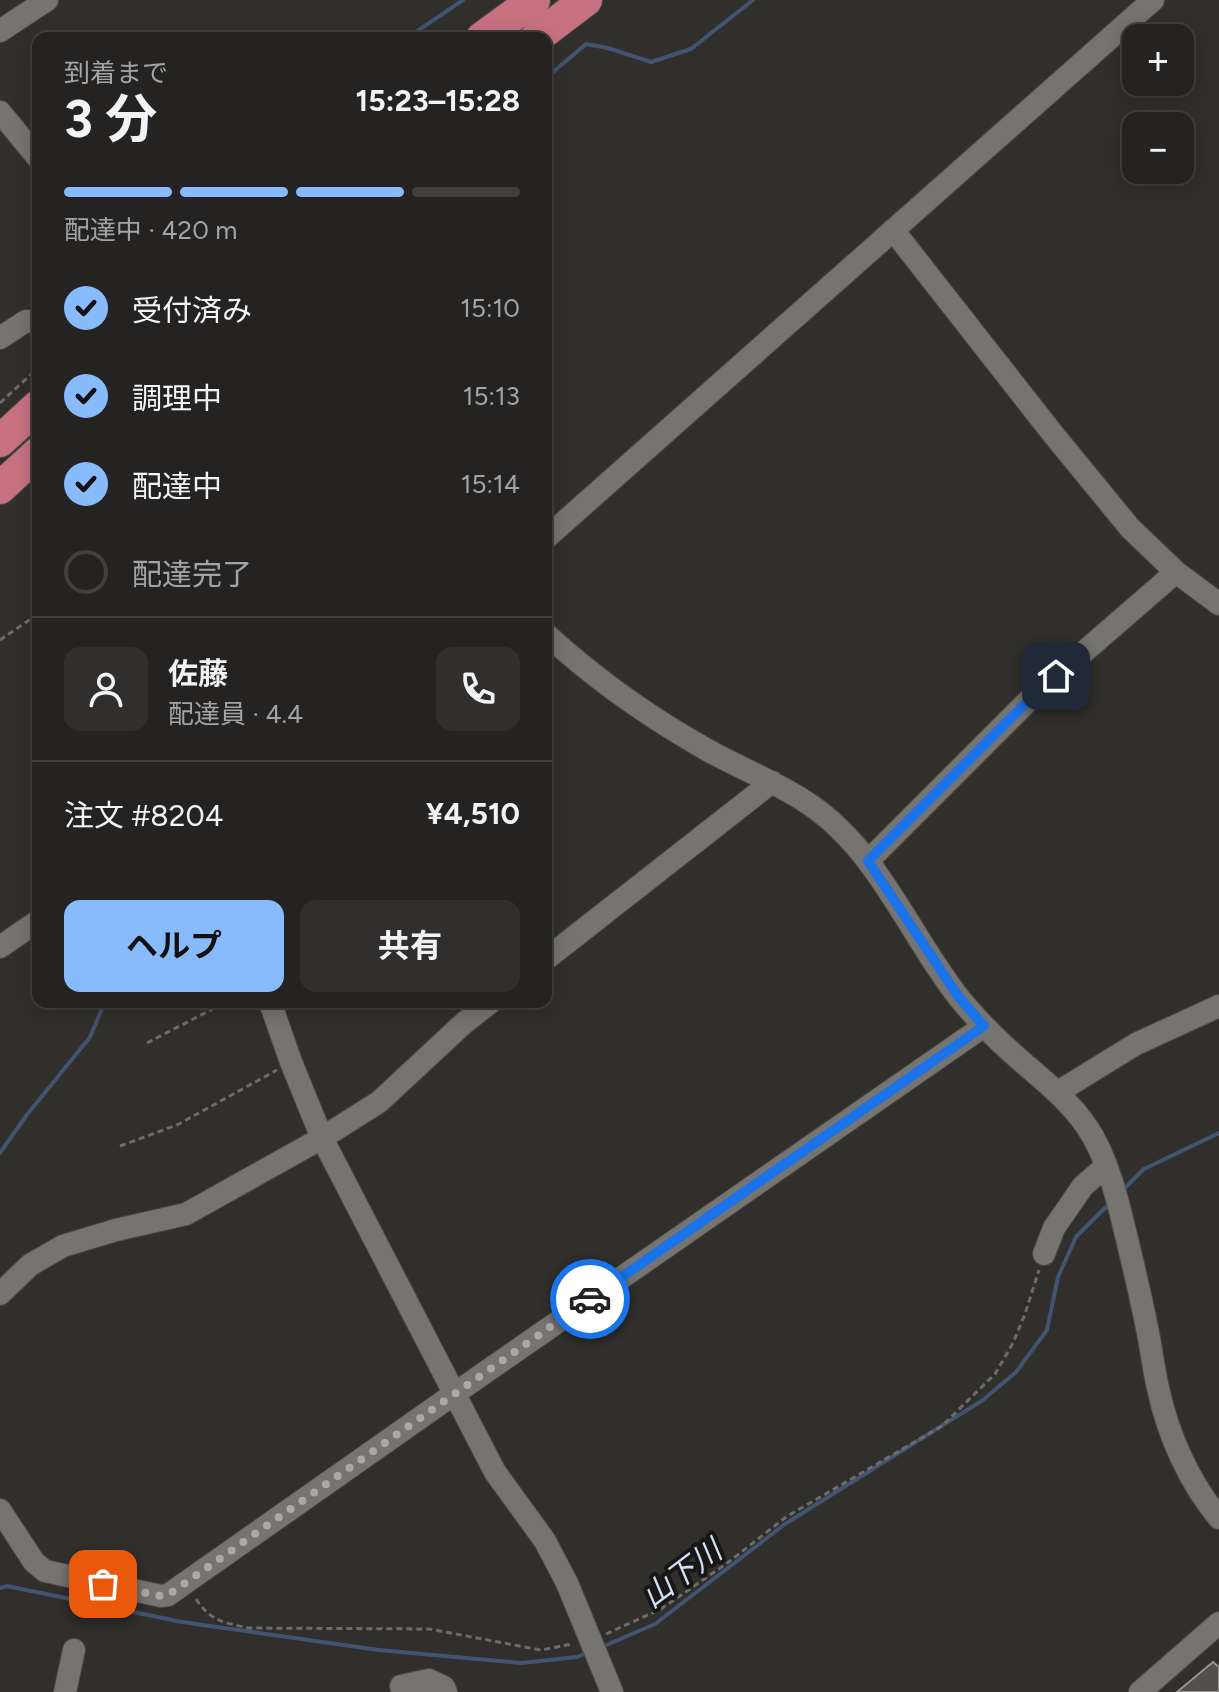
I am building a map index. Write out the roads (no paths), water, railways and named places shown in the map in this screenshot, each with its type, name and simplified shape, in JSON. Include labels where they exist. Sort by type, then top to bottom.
[{"type":"highway","points":[[490,32],[534,0]]},
{"type":"highway","points":[[544,32],[586,0]]},
{"type":"highway","points":[[0,441],[32,412]]},
{"type":"highway","points":[[0,488],[32,459]]},
{"type":"street","points":[[0,31],[47,0]]},
{"type":"street","points":[[552,533],[1153,0]]},
{"type":"street","points":[[0,112],[32,151]]},
{"type":"street","points":[[893,230],[1130,528],[1176,572],[1219,604]]},
{"type":"street","points":[[0,338],[26,321],[32,322]]},
{"type":"street","points":[[868,861],[1032,697],[1176,572]]},
{"type":"street","points":[[552,639],[630,702],[699,746],[810,804],[841,829],[868,861],[958,996],[1010,1052],[1058,1092],[1089,1128],[1118,1200],[1162,1404],[1176,1445],[1202,1498],[1219,1518]]},
{"type":"street","points":[[552,954],[772,782]]},
{"type":"street","points":[[0,947],[32,925]]},
{"type":"street","points":[[1058,1092],[1136,1044],[1219,1006]]},
{"type":"street","points":[[272,1008],[322,1138],[495,1472],[545,1541],[567,1583],[612,1692]]},
{"type":"street","points":[[0,1294],[30,1265],[63,1246],[186,1214],[322,1138],[379,1102],[483,1008]]},
{"type":"street","points":[[0,1510],[34,1562],[45,1571],[168,1595],[984,1026]]},
{"type":"street","points":[[1044,1254],[1054,1228],[1083,1186],[1106,1166]]},
{"type":"street","points":[[1140,1692],[1219,1623]]},
{"type":"street","points":[[65,1692],[74,1650]]},
{"type":"street","points":[[403,1692],[401,1686],[429,1680],[444,1687],[446,1692]]},
{"type":"waterway","points":[[416,32],[463,0]]},
{"type":"waterway","points":[[552,73],[586,44],[651,62],[691,49],[753,0]]},
{"type":"waterway","points":[[0,1153],[90,1037],[102,1008]]},
{"type":"waterway","name":"山下川","points":[[1123,1190],[1144,1169],[1219,1133]]},
{"type":"waterway","name":"山下川","points":[[602,1647],[655,1624],[785,1524],[983,1400],[1016,1372],[1047,1330],[1058,1277],[1076,1237],[1111,1202]]},
{"type":"waterway","name":"山下川","points":[[0,1588],[7,1586],[182,1622],[379,1650],[522,1663],[577,1657],[586,1653]]}]
